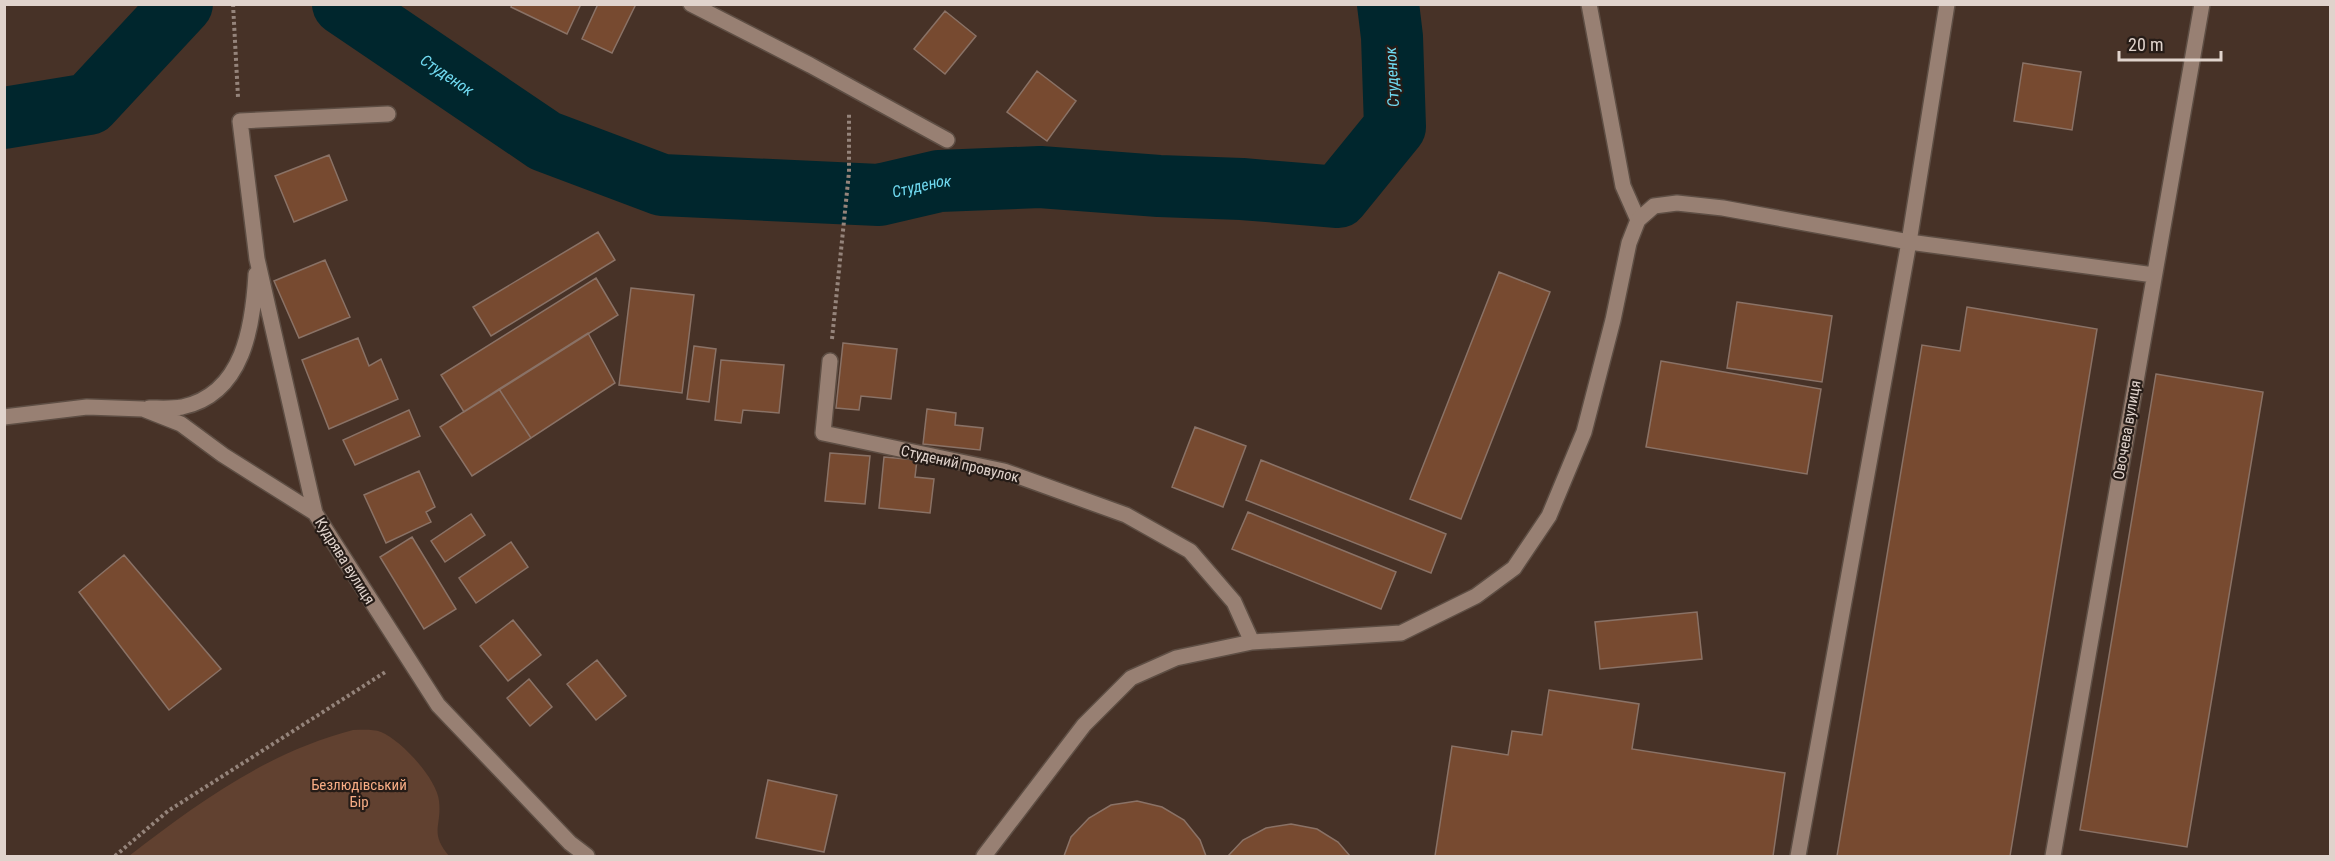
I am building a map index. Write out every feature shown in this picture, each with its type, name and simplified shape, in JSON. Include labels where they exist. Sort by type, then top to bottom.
[{"type":"street","points":[[691,4],[849,86],[946,140]]},
{"type":"street","points":[[1589,4],[1623,186],[1638,220]]},
{"type":"street","points":[[1798,856],[1909,242],[1947,4]]},
{"type":"street","name":"Овочева вулиця","points":[[2053,856],[2202,4]]},
{"type":"street","points":[[240,121],[388,114]]},
{"type":"street","name":"Кудрява вулиця","points":[[240,121],[257,259],[315,513],[438,705],[570,843],[587,856]]},
{"type":"street","points":[[984,856],[1084,725],[1131,678],[1176,658],[1252,642],[1401,633],[1476,597],[1514,568],[1549,516],[1584,432],[1613,320],[1629,243],[1638,220],[1654,206],[1677,203],[1723,208],[1909,242],[2154,275]]},
{"type":"street","points":[[4,417],[87,407],[144,409],[182,406],[219,388],[235,367],[246,346],[253,316],[257,259]]},
{"type":"street","name":"Студений провулок","points":[[830,361],[823,433],[1004,471],[1126,515],[1190,551],[1234,602],[1252,642]]},
{"type":"street","points":[[144,409],[181,424],[315,513]]},
{"type":"path","points":[[233,4],[240,121]]},
{"type":"path","points":[[830,361],[849,172],[849,86]]},
{"type":"path","points":[[115,856],[168,811],[406,658]]},
{"type":"green space","name":"Безлюдівський Бір","points":[[353,730],[381,732],[398,743],[417,761],[437,792],[439,841],[449,856],[129,856],[181,817],[235,781],[292,752]]},
{"type":"building","points":[[512,4],[581,4],[567,34],[511,7]]},
{"type":"building","points":[[598,4],[636,4],[612,53],[582,39]]},
{"type":"building","points":[[945,11],[976,36],[945,74],[914,49]]},
{"type":"building","points":[[2023,63],[2081,72],[2072,130],[2014,121]]},
{"type":"building","points":[[1037,71],[1076,101],[1047,141],[1007,112]]},
{"type":"building","points":[[329,155],[347,200],[294,222],[275,176]]},
{"type":"building","points":[[598,232],[615,260],[491,336],[473,307]]},
{"type":"building","points":[[325,260],[350,317],[299,338],[274,281]]},
{"type":"building","points":[[1499,272],[1550,292],[1461,519],[1410,499]]},
{"type":"building","points":[[596,278],[618,315],[464,412],[441,375]]},
{"type":"building","points":[[631,288],[694,295],[682,393],[619,385]]},
{"type":"building","points":[[1737,302],[1832,316],[1822,382],[1727,368]]},
{"type":"building","points":[[1967,307],[2097,329],[2010,856],[1837,856],[1922,345],[1960,351]]},
{"type":"building","points":[[588,333],[615,383],[531,438],[499,389]]},
{"type":"building","points":[[358,338],[369,366],[381,359],[398,399],[329,429],[302,360]]},
{"type":"building","points":[[843,343],[897,349],[891,399],[861,396],[859,410],[836,408]]},
{"type":"building","points":[[694,346],[716,349],[709,402],[687,399]]},
{"type":"building","points":[[721,360],[784,365],[779,413],[743,410],[741,423],[715,420]]},
{"type":"building","points":[[1661,361],[1821,389],[1807,474],[1646,447]]},
{"type":"building","points":[[2156,374],[2263,392],[2187,847],[2080,830]]},
{"type":"building","points":[[499,389],[531,438],[472,476],[440,427]]},
{"type":"building","points":[[927,409],[956,413],[955,425],[983,428],[980,450],[923,444]]},
{"type":"building","points":[[409,410],[420,436],[355,465],[343,440]]},
{"type":"building","points":[[1195,427],[1246,446],[1223,507],[1172,487]]},
{"type":"building","points":[[830,453],[870,456],[865,504],[825,501]]},
{"type":"building","points":[[884,457],[917,460],[915,477],[934,479],[930,513],[879,508]]},
{"type":"building","points":[[1261,460],[1446,534],[1431,573],[1246,500]]},
{"type":"building","points":[[419,471],[435,507],[426,512],[431,522],[386,543],[364,495]]},
{"type":"building","points":[[1248,512],[1396,572],[1381,609],[1232,549]]},
{"type":"building","points":[[471,514],[485,535],[445,562],[431,541]]},
{"type":"building","points":[[412,537],[456,609],[424,629],[380,557]]},
{"type":"building","points":[[511,542],[528,567],[476,603],[459,578]]},
{"type":"building","points":[[124,555],[221,669],[169,710],[79,592]]},
{"type":"building","points":[[1697,612],[1702,659],[1600,669],[1595,622]]},
{"type":"building","points":[[513,620],[541,655],[508,681],[480,646]]},
{"type":"building","points":[[597,660],[626,696],[596,720],[567,684]]},
{"type":"building","points":[[529,679],[552,707],[530,726],[507,698]]},
{"type":"building","points":[[1549,690],[1639,704],[1632,749],[1785,773],[1773,856],[1435,856],[1452,746],[1508,755],[1512,731],[1542,735]]},
{"type":"building","points":[[768,780],[837,795],[824,852],[756,838]]},
{"type":"building","points":[[1137,801],[1162,807],[1184,820],[1200,840],[1206,856],[1064,856],[1071,837],[1089,818],[1111,805]]},
{"type":"building","points":[[1291,824],[1317,829],[1338,842],[1350,856],[1228,856],[1243,840],[1266,828]]},
{"type":"waterway","name":"Студенок","points":[[4,118],[89,104],[182,4]]},
{"type":"waterway","name":"Студенок","points":[[343,4],[545,141],[662,185],[879,195],[939,181],[1040,177],[1338,197],[1395,127],[1392,37],[1388,4]]}]
